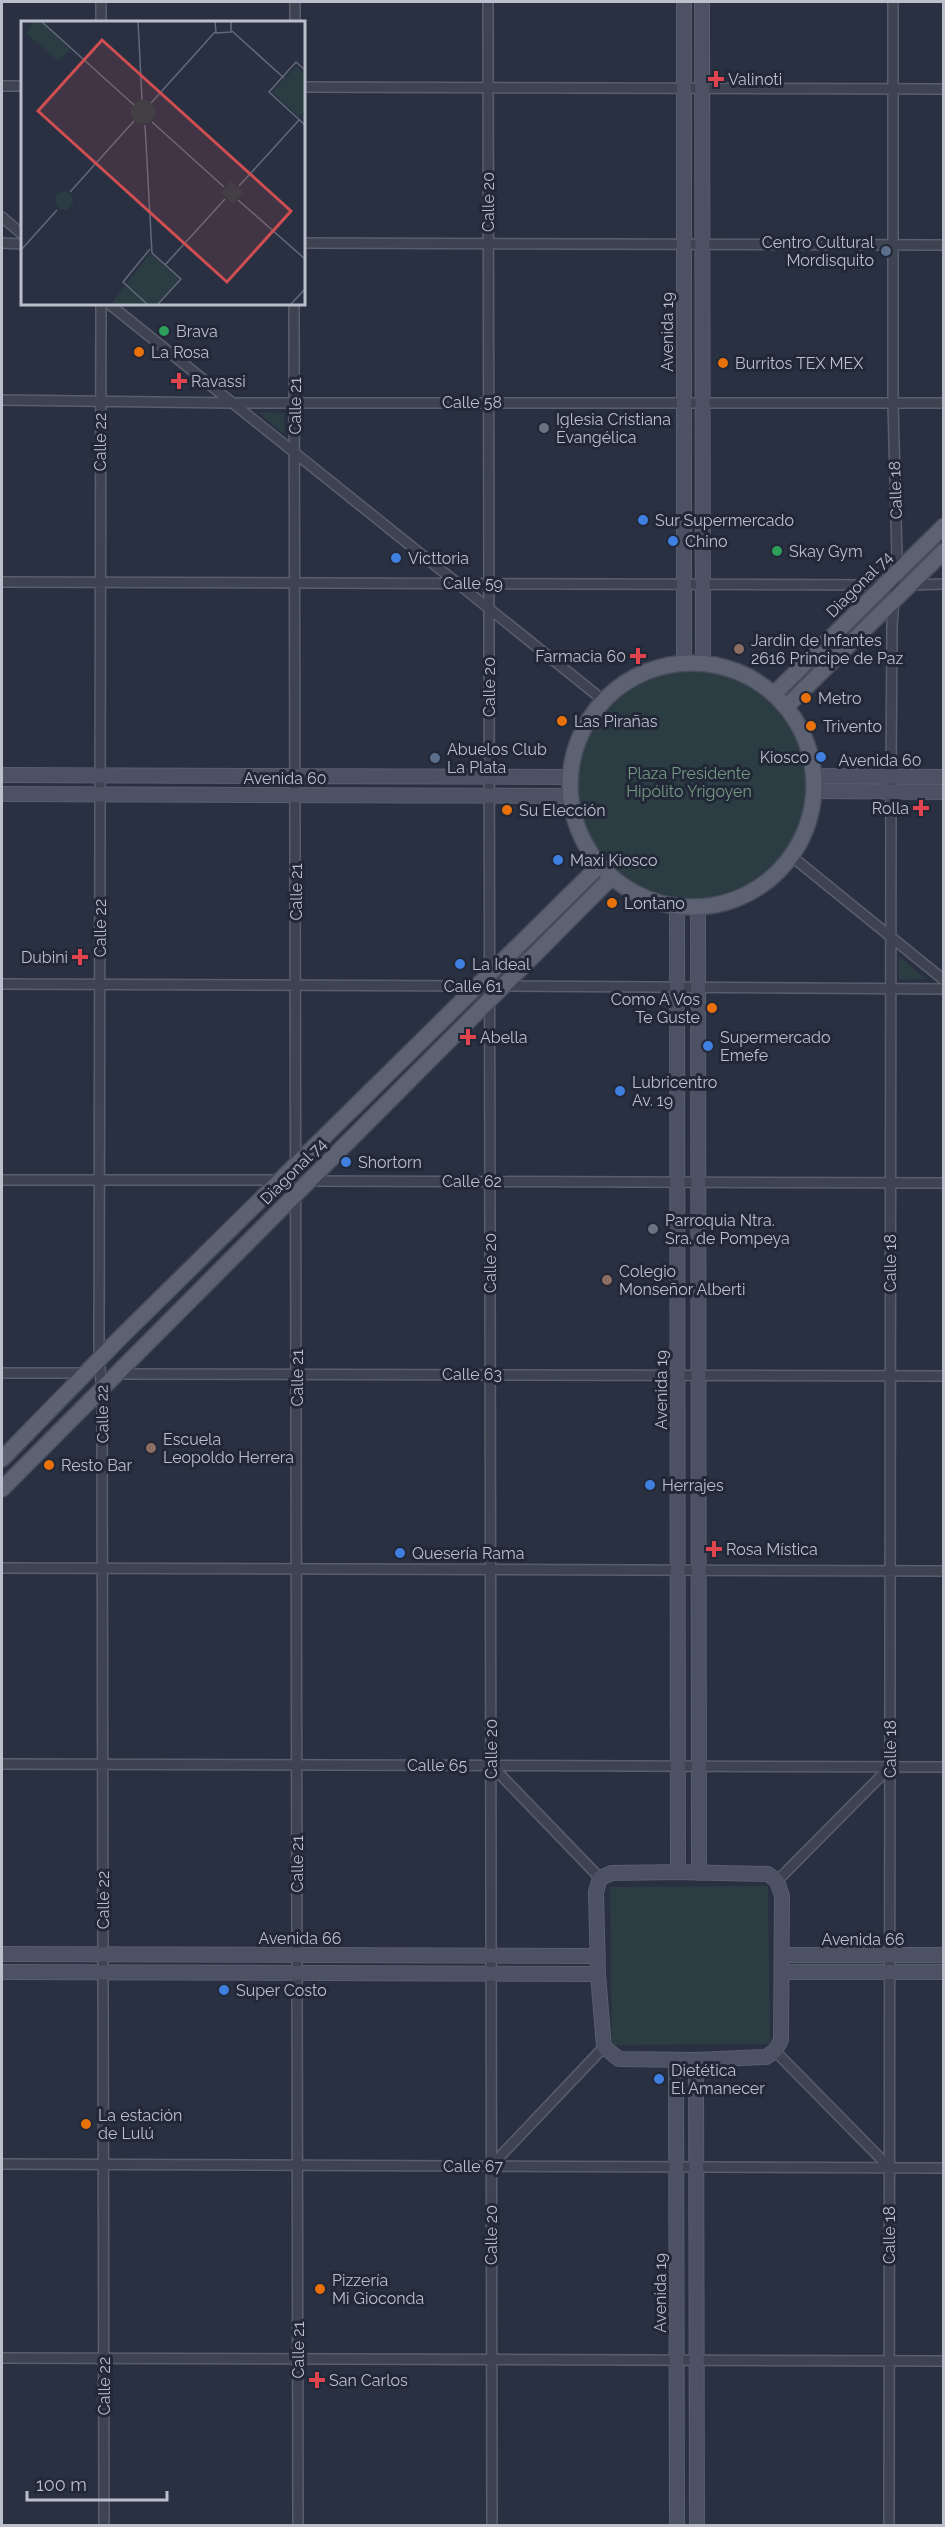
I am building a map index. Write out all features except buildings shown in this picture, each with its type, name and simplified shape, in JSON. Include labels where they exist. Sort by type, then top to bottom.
[{"type":"main road","name":"Avenida 19","points":[[684,2],[684,662]]},
{"type":"main road","points":[[702,2],[703,660]]},
{"type":"main road","name":"Diagonal 74","points":[[788,706],[896,586],[944,526]]},
{"type":"main road","name":"Diagonal 74","points":[[775,693],[896,586],[944,551]]},
{"type":"main road","points":[[703,660],[775,693],[788,706],[804,739],[816,784],[813,813],[804,835],[790,855],[767,879],[736,897],[698,909],[677,908],[649,901],[611,878],[599,866],[578,833],[569,796],[569,777],[579,735],[603,700],[639,676],[684,662],[703,660]]},
{"type":"main road","name":"Avenida 60","points":[[2,775],[569,777]]},
{"type":"main road","name":"Avenida 60","points":[[816,784],[891,777],[944,777]]},
{"type":"main road","name":"Avenida 60","points":[[816,784],[891,792],[944,792]]},
{"type":"main road","name":"Avenida 60","points":[[2,794],[569,796]]},
{"type":"main road","name":"Diagonal 74","points":[[2,1459],[97,1373],[296,1180],[490,986],[599,866]]},
{"type":"main road","name":"Diagonal 74","points":[[490,986],[611,878]]},
{"type":"main road","name":"Avenida 19","points":[[677,908],[678,1872]]},
{"type":"main road","points":[[698,909],[699,1872]]},
{"type":"main road","name":"Diagonal 74","points":[[97,1373],[116,1374],[296,1180]]},
{"type":"main road","name":"Diagonal 74","points":[[2,1489],[97,1373]]},
{"type":"main road","points":[[678,1872],[768,1874],[777,1881],[782,1896],[781,2040],[775,2051],[766,2057],[696,2060],[619,2058],[604,2047],[598,1974],[596,1892],[600,1878],[612,1873],[678,1872]]},
{"type":"main road","name":"Avenida 66","points":[[2,1954],[598,1956]]},
{"type":"main road","name":"Avenida 66","points":[[783,1955],[944,1955]]},
{"type":"main road","points":[[2,1972],[598,1974]]},
{"type":"main road","name":"Avenida 66","points":[[783,1972],[944,1972]]},
{"type":"main road","name":"Avenida 19","points":[[676,2060],[677,2526]]},
{"type":"main road","points":[[696,2060],[697,2526]]},
{"type":"street","points":[[101,2],[101,21]]},
{"type":"street","points":[[295,2],[295,21]]},
{"type":"street","name":"Calle 20","points":[[488,2],[492,2526]]},
{"type":"street","name":"Calle 18","points":[[889,2526],[891,777],[896,586],[892,403],[893,2]]},
{"type":"street","points":[[2,86],[21,86]]},
{"type":"street","points":[[304,87],[944,89]]},
{"type":"street","points":[[2,217],[21,233]]},
{"type":"street","points":[[2,243],[21,244]]},
{"type":"street","points":[[304,243],[944,245]]},
{"type":"street","name":"Calle 22","points":[[101,304],[97,1373],[103,1568],[104,2526]]},
{"type":"street","points":[[109,304],[603,700]]},
{"type":"street","name":"Calle 21","points":[[294,304],[298,2526]]},
{"type":"street","name":"Calle 58","points":[[2,400],[232,403],[294,401],[944,403]]},
{"type":"street","name":"Calle 59","points":[[2,582],[896,586],[944,584]]},
{"type":"street","points":[[790,855],[944,980]]},
{"type":"street","name":"Calle 61","points":[[2,984],[944,988]]},
{"type":"street","name":"Calle 62","points":[[2,1180],[944,1183]]},
{"type":"street","points":[[2,1373],[97,1373]]},
{"type":"street","name":"Calle 63","points":[[116,1374],[944,1376]]},
{"type":"street","points":[[2,1568],[944,1571]]},
{"type":"street","name":"Calle 65","points":[[2,1764],[944,1767]]},
{"type":"street","points":[[490,1765],[600,1878]]},
{"type":"street","points":[[777,1881],[890,1767]]},
{"type":"street","points":[[491,2166],[604,2047]]},
{"type":"street","points":[[775,2051],[889,2167]]},
{"type":"street","name":"Calle 67","points":[[2,2164],[944,2168]]},
{"type":"street","points":[[2,2358],[944,2361]]},
{"type":"green space","points":[[258,412],[284,413],[284,434]]},
{"type":"green space","name":"Plaza Presidente Hipólito Yrigoyen","points":[[679,667],[701,667],[724,672],[755,686],[780,709],[787,718],[801,749],[806,783],[804,806],[792,838],[780,857],[764,873],[755,880],[724,894],[701,899],[679,899],[656,894],[625,880],[600,857],[593,848],[579,817],[574,794],[574,772],[579,749],[593,718],[616,693],[625,686],[656,672]]},
{"type":"green space","points":[[899,956],[926,979],[899,980]]},
{"type":"green space","points":[[768,1886],[770,2044],[612,2045],[610,1887]]},
{"type":"green space","points":[[799,1959],[943,1960],[944,1969],[799,1969],[794,1964]]},
{"type":"place","name":"Valinoti","points":[[716,79]]},
{"type":"place","name":"Centro Cultural Mordisquito","points":[[886,251]]},
{"type":"place","name":"Brava","points":[[164,331]]},
{"type":"place","name":"La Rosa","points":[[139,352]]},
{"type":"place","name":"Burritos TEX MEX","points":[[723,363]]},
{"type":"place","name":"Ravassi","points":[[179,381]]},
{"type":"place","name":"Iglesia Cristiana Evangélica","points":[[544,428]]},
{"type":"place","name":"Sur Supermercado","points":[[643,520]]},
{"type":"place","name":"Chino","points":[[673,541]]},
{"type":"place","name":"Skay Gym","points":[[777,551]]},
{"type":"place","name":"Victtoria","points":[[396,558]]},
{"type":"place","name":"Jardin de Infantes 2616 Principe de Paz","points":[[739,649]]},
{"type":"place","name":"Farmacia 60","points":[[638,656]]},
{"type":"place","name":"Metro","points":[[806,698]]},
{"type":"place","name":"Las Pirañas","points":[[562,721]]},
{"type":"place","name":"Trivento","points":[[811,726]]},
{"type":"place","name":"Kiosco","points":[[821,757]]},
{"type":"place","name":"Abuelos Club La Plata","points":[[435,758]]},
{"type":"place","name":"Rolla","points":[[921,808]]},
{"type":"place","name":"Su Elección","points":[[507,810]]},
{"type":"place","name":"Maxi Kiosco","points":[[558,860]]},
{"type":"place","name":"Lontano","points":[[612,903]]},
{"type":"place","name":"Dubini","points":[[80,957]]},
{"type":"place","name":"La Ideal","points":[[460,964]]},
{"type":"place","name":"Como A Vos Te Guste","points":[[712,1008]]},
{"type":"place","name":"Abella","points":[[468,1037]]},
{"type":"place","name":"Supermercado Emefe","points":[[708,1046]]},
{"type":"place","name":"Lubricentro Av. 19","points":[[620,1091]]},
{"type":"place","name":"Shortorn","points":[[346,1162]]},
{"type":"place","name":"Parroquia Ntra. Sra. de Pompeya","points":[[653,1229]]},
{"type":"place","name":"Colegio Monseñor Alberti","points":[[607,1280]]},
{"type":"place","name":"Escuela Leopoldo Herrera","points":[[151,1448]]},
{"type":"place","name":"Resto Bar","points":[[49,1465]]},
{"type":"place","name":"Herrajes","points":[[650,1485]]},
{"type":"place","name":"Rosa Mística","points":[[714,1549]]},
{"type":"place","name":"Quesería Rama","points":[[400,1553]]},
{"type":"place","name":"Super Costo","points":[[224,1990]]},
{"type":"place","name":"Dietética El Amanecer","points":[[659,2079]]},
{"type":"place","name":"La estación de Lulú","points":[[86,2124]]},
{"type":"place","name":"Pizzería Mi Gioconda","points":[[320,2289]]},
{"type":"place","name":"San Carlos","points":[[317,2380]]}]
